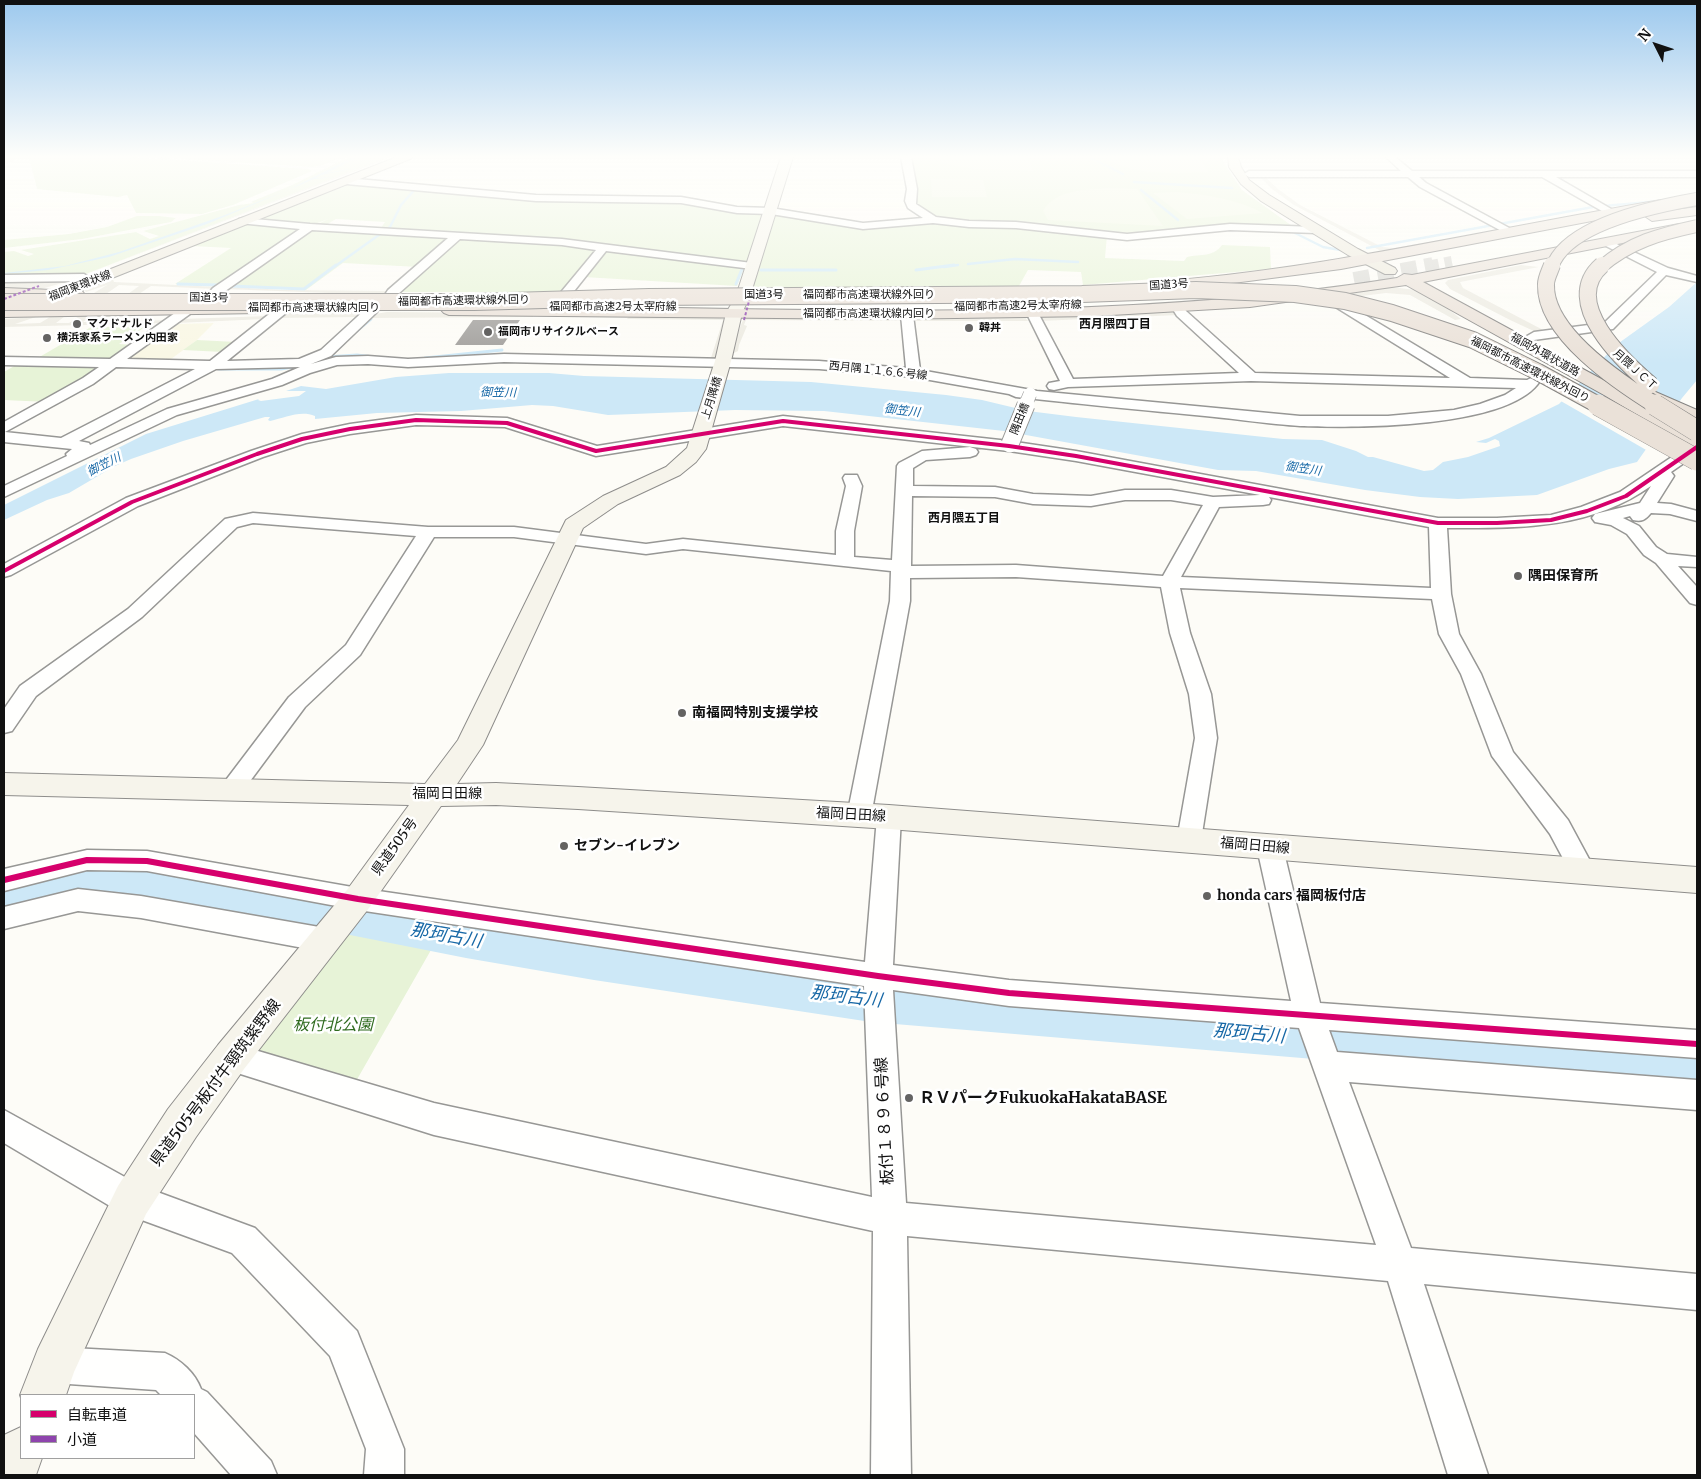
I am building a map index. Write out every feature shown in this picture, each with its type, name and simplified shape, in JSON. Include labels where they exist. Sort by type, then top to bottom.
[{"type":"highway","name":"国道3号","points":[[4,292],[210,298],[388,298],[964,294],[1142,287],[1254,277],[1374,258],[1543,226]]},
{"type":"highway","points":[[1480,237],[1516,234],[1554,226]]},
{"type":"highway","points":[[1598,226],[1581,234],[1560,251],[1551,264],[1547,274],[1546,295],[1552,314],[1587,356],[1632,392],[1697,431]]},
{"type":"highway","points":[[1447,260],[1622,226]]},
{"type":"highway","name":"国道3号","points":[[4,312],[372,309],[907,315],[1033,314],[1178,308],[1322,293],[1417,279],[1692,226]]},
{"type":"highway","name":"月隈ＪＣＴ","points":[[1693,226],[1665,234],[1618,253],[1600,268],[1593,278],[1589,290],[1590,308],[1597,328],[1606,343],[1637,374],[1697,419]]},
{"type":"highway","name":"福岡外環状道路","points":[[1395,269],[1417,279],[1538,352],[1571,356],[1697,427]]},
{"type":"highway","name":"福岡都市高速2号太宰府線","points":[[472,305],[1089,302],[1215,296],[1350,277]]},
{"type":"highway","name":"福岡外環状道路","points":[[1417,279],[1444,299],[1610,391],[1697,442]]},
{"type":"highway","name":"福岡都市高速環状線外回り","points":[[4,302],[472,305],[649,297],[1082,294],[1196,290],[1254,291],[1321,297],[1414,319],[1490,347],[1697,460]]},
{"type":"highway","points":[[1444,299],[1455,310],[1475,324],[1697,448]]},
{"type":"highway","name":"福岡都市高速環状線内回り","points":[[4,307],[472,305],[634,312],[831,314],[1042,312],[1243,307],[1329,314],[1417,334],[1495,363],[1539,384],[1674,476]]},
{"type":"highway","points":[[1571,356],[1697,419]]},
{"type":"main road","points":[[4,307],[218,226]]},
{"type":"main road","name":"福岡東環状線","points":[[4,312],[57,295],[230,226]]},
{"type":"main road","points":[[1309,226],[1395,269]]},
{"type":"main road","points":[[1320,226],[1374,258]]},
{"type":"street","points":[[299,226],[562,242],[752,266]]},
{"type":"street","name":"上月隅橋","points":[[566,540],[574,525],[599,506],[672,472],[689,460],[702,433],[723,364],[734,313],[743,296],[766,226]]},
{"type":"street","points":[[1024,226],[1084,234],[1127,236],[1230,227],[1316,230]]},
{"type":"street","points":[[1498,226],[1509,232]]},
{"type":"street","points":[[210,298],[217,291],[310,227]]},
{"type":"street","points":[[388,298],[458,235]]},
{"type":"street","points":[[1606,242],[1664,271],[1697,279]]},
{"type":"street","points":[[564,297],[603,248]]},
{"type":"street","points":[[963,381],[1019,394],[1300,421],[1410,418],[1460,413],[1500,402],[1524,391],[1531,384],[1538,352],[1608,326],[1664,271]]},
{"type":"street","points":[[4,279],[84,278]]},
{"type":"street","points":[[1322,293],[1465,381]]},
{"type":"street","points":[[1178,308],[1181,313],[1251,377]]},
{"type":"street","points":[[4,361],[213,365],[301,363],[326,354],[372,309]]},
{"type":"street","points":[[63,443],[213,365],[282,310]]},
{"type":"street","points":[[4,428],[48,404],[113,363],[186,311]]},
{"type":"street","points":[[1033,314],[1068,383]]},
{"type":"street","points":[[907,315],[913,373]]},
{"type":"street","name":"西月隅１１６６号線","points":[[4,490],[172,412],[268,385],[305,370],[336,361],[368,360],[408,363],[504,358],[819,365],[913,373],[1030,394]]},
{"type":"street","points":[[1030,394],[1068,383],[1251,377],[1531,384]]},
{"type":"street","name":"隅田橋","points":[[1009,445],[1030,394]]},
{"type":"street","points":[[4,571],[132,502],[256,454],[302,439],[350,429],[416,420],[507,423],[596,451],[702,433],[783,422],[1009,445],[1438,523],[1566,526],[1646,507],[1671,509],[1697,516]]},
{"type":"street","points":[[4,437],[83,446],[83,450],[12,483],[4,490]]},
{"type":"street","points":[[859,816],[900,601],[905,466],[922,456],[1009,445]]},
{"type":"street","points":[[1634,530],[1637,519],[1646,507],[1697,448]]},
{"type":"street","points":[[1497,523],[1550,520],[1587,511],[1674,476]]},
{"type":"street","points":[[845,562],[845,531],[854,486],[850,478]]},
{"type":"street","points":[[904,491],[995,492],[1033,499],[1091,501],[1125,495],[1171,495],[1213,502],[1299,498]]},
{"type":"street","points":[[1189,840],[1206,738],[1200,694],[1180,633],[1169,582],[1213,502]]},
{"type":"street","points":[[4,725],[28,691],[135,614],[231,523],[253,518],[428,532],[514,532],[646,549],[683,544],[900,569],[1016,571],[1169,582],[1441,594]]},
{"type":"street","points":[[1601,518],[1616,521],[1634,530],[1650,551],[1662,559],[1697,599]]},
{"type":"street","points":[[1438,523],[1441,594],[1449,634],[1471,674],[1503,756],[1559,827],[1583,872]]},
{"type":"street","points":[[230,790],[297,702],[353,650],[428,532]]},
{"type":"street","name":"県道505号","points":[[325,940],[358,899],[468,745],[566,540]]},
{"type":"street","points":[[1662,559],[1697,562]]},
{"type":"street","name":"福岡日田線","points":[[4,784],[433,795],[496,794],[569,798],[889,817],[1697,880]]},
{"type":"street","points":[[878,977],[889,817]]},
{"type":"street","points":[[1270,848],[1309,1016],[1400,1264],[1468,1475]]},
{"type":"street","points":[[4,880],[87,860],[147,861],[358,899],[878,977],[1009,993],[1697,1044]]},
{"type":"street","points":[[4,918],[78,900],[141,907],[325,940]]},
{"type":"street","name":"県道505号板付牛頸筑紫野線","points":[[49,1380],[132,1200],[182,1123],[231,1057],[325,940]]},
{"type":"street","name":"板付１８９６号線","points":[[878,977],[890,1218],[891,1475]]},
{"type":"street","points":[[231,1057],[434,1119],[890,1218],[1697,1292]]},
{"type":"street","points":[[1326,1066],[1697,1095]]},
{"type":"street","points":[[4,1126],[132,1200],[243,1240],[344,1344],[385,1449],[384,1475]]},
{"type":"street","points":[[49,1380],[165,1372],[184,1394]]},
{"type":"street","points":[[195,1406],[257,1475]]},
{"type":"street","points":[[12,1475],[20,1454]]},
{"type":"shaded area","points":[[210,226],[211,226],[78,277]]},
{"type":"shaded area","points":[[1334,226],[1341,226],[1382,247],[1394,248],[1499,230],[1389,251],[1379,250]]},
{"type":"shaded area","points":[[1521,265],[1539,267],[1460,282],[1463,288],[1547,332],[1538,333],[1510,320],[1450,289],[1445,283],[1448,280]]},
{"type":"shaded area","points":[[112,277],[114,282],[219,287],[216,289],[151,286],[139,294],[128,294],[139,286],[119,285],[106,294],[94,293],[107,285],[86,292],[84,289]]},
{"type":"shaded area","points":[[4,280],[69,281],[41,289],[4,288]]},
{"type":"shaded area","points":[[228,287],[287,290],[390,291],[388,294],[345,293],[341,297],[325,296],[328,293],[225,289]]},
{"type":"shaded area","points":[[1391,287],[1417,290],[1437,300],[1461,319],[1455,320],[1410,295],[1386,293],[1346,298],[1334,296]]},
{"type":"shaded area","points":[[291,312],[356,312],[362,314],[361,317],[275,318]]},
{"type":"shaded area","points":[[387,312],[527,313],[533,314],[533,317],[370,318],[375,314]]},
{"type":"shaded area","points":[[1175,312],[1179,315],[1040,321],[1039,318],[1043,316]]},
{"type":"shaded area","points":[[79,316],[91,316],[83,322],[170,320],[166,323],[4,327],[4,319],[36,317],[15,324],[40,323],[50,317],[64,317],[56,323],[69,323]]},
{"type":"shaded area","points":[[267,316],[265,319],[176,323],[181,319]]},
{"type":"shaded area","points":[[629,316],[716,316],[728,321],[717,359],[710,361],[723,320],[627,319]]},
{"type":"shaded area","points":[[1025,317],[1028,321],[911,321],[917,318]]},
{"type":"shaded area","points":[[747,318],[898,318],[902,321],[746,320],[744,325],[747,326],[738,351],[734,353],[733,357],[738,359],[730,359],[743,320]]},
{"type":"shaded area","points":[[214,323],[197,340],[167,362],[123,360],[176,324]]},
{"type":"green space","points":[[150,226],[82,239],[4,248],[4,240],[69,234],[107,227]]},
{"type":"green space","points":[[161,226],[210,226],[78,277],[4,277],[4,252],[14,251],[28,256],[34,254],[21,250],[136,232],[150,239],[159,236],[143,231]]},
{"type":"green space","points":[[243,226],[303,228],[219,287],[175,284],[231,248],[191,246]]},
{"type":"green space","points":[[382,226],[760,226],[748,263],[562,241],[380,229]]},
{"type":"green space","points":[[772,226],[994,226],[1107,236],[1105,258],[1184,261],[1187,257],[1215,252],[1222,245],[1270,247],[1271,269],[1083,285],[1081,272],[1028,270],[1019,286],[752,291]]},
{"type":"green space","points":[[1013,226],[1228,226],[1126,236]]},
{"type":"green space","points":[[1229,226],[1292,226],[1295,228]]},
{"type":"green space","points":[[312,229],[452,237],[418,267],[343,263],[306,290],[228,287]]},
{"type":"green space","points":[[457,237],[561,244],[599,250],[565,292],[397,292]]},
{"type":"green space","points":[[609,250],[744,268],[737,286],[583,277],[604,251]]},
{"type":"green space","points":[[91,327],[145,327],[119,344],[133,345],[109,361],[36,359]]},
{"type":"green space","points":[[197,340],[237,342],[223,352],[183,350]]},
{"type":"green space","points":[[16,365],[104,367],[48,402],[4,400],[4,372]]},
{"type":"green space","name":"板付北公園","points":[[348,933],[431,950],[355,1083],[256,1052]]},
{"type":"water","points":[[193,226],[201,226],[109,257],[48,270],[4,274],[65,266],[119,252]]},
{"type":"water","name":"御笠川","points":[[1697,282],[1697,380],[1637,462],[1609,469],[1537,495],[1458,499],[1420,497],[1365,490],[1256,471],[1218,470],[1004,431],[824,411],[735,410],[608,415],[553,406],[532,405],[461,411],[377,413],[315,419],[315,416],[309,414],[292,415],[270,421],[268,420],[270,417],[265,417],[183,441],[131,459],[115,466],[69,493],[47,500],[4,520],[4,505],[146,434],[259,399],[261,401],[299,396],[306,391],[286,391],[301,386],[326,389],[396,377],[449,373],[549,373],[584,376],[811,382],[946,395],[982,400],[1028,411],[1076,417],[1283,439],[1322,440],[1368,457],[1424,471],[1433,470],[1443,462],[1468,457],[1500,446],[1499,441],[1495,439],[1486,443],[1476,442],[1489,438],[1559,404],[1616,345],[1669,307]]},
{"type":"water","name":"那珂古川","points":[[118,864],[485,925],[1697,1055],[1697,1091],[871,1022],[594,980],[466,958],[345,934],[79,896],[4,914],[4,890],[93,867]]},
{"type":"pier","points":[[1574,385],[1660,433],[1648,451],[1559,400]]},
{"type":"building","name":"福岡市リサイクルベース","points":[[473,320],[520,320],[503,345],[455,345]]},
{"type":"waterway","points":[[334,267],[390,226]]},
{"type":"waterway","points":[[1367,248],[1488,226]]},
{"type":"waterway","points":[[1289,230],[1323,247],[1346,251]]},
{"type":"waterway","points":[[968,264],[1015,259],[1078,262]]},
{"type":"waterway","points":[[231,286],[304,289],[336,265]]},
{"type":"waterway","points":[[916,270],[954,265]]},
{"type":"waterway","points":[[944,267],[958,265]]},
{"type":"waterway","points":[[736,284],[742,269]]},
{"type":"waterway","points":[[761,270],[836,270]]},
{"type":"waterway","points":[[178,284],[219,285]]},
{"type":"waterway","points":[[353,334],[371,319]]},
{"type":"waterway","points":[[425,358],[502,350]]},
{"type":"waterway","points":[[326,357],[357,355],[373,357]]},
{"type":"waterway","points":[[219,369],[281,369],[304,365]]},
{"type":"tunnel","points":[[1427,267],[1452,262]]},
{"type":"tunnel","points":[[1354,280],[1433,265]]},
{"type":"marked path","points":[[4,299],[39,286]]},
{"type":"marked path","points":[[744,320],[752,290]]},
{"type":"cycle path","points":[[4,571],[132,502],[257,454],[302,439],[350,429],[416,420],[507,423],[596,451],[783,421],[1009,446],[1076,456],[1438,523],[1497,523],[1551,520],[1587,511],[1626,496],[1697,447]]},
{"type":"cycle path","points":[[4,880],[87,860],[147,861],[358,899],[878,976],[1009,993],[1697,1044]]},
{"type":"place","name":"マクドナルド","points":[[77,324]]},
{"type":"place","name":"韓丼","points":[[969,328]]},
{"type":"place","name":"福岡市リサイクルベース","points":[[488,332]]},
{"type":"place","name":"横浜家系ラーメン内田家","points":[[47,338]]},
{"type":"place","name":"隅田保育所","points":[[1518,576]]},
{"type":"place","name":"南福岡特別支援学校","points":[[682,713]]},
{"type":"place","name":"セブン-イレブン","points":[[564,846]]},
{"type":"place","name":"honda cars 福岡板付店","points":[[1207,896]]},
{"type":"place","name":"ＲＶパークFukuokaHakataBASE","points":[[909,1098]]},
{"type":"district","name":"西月隈四丁目","points":[[1115,325]]},
{"type":"district","name":"西月隈五丁目","points":[[964,519]]}]
